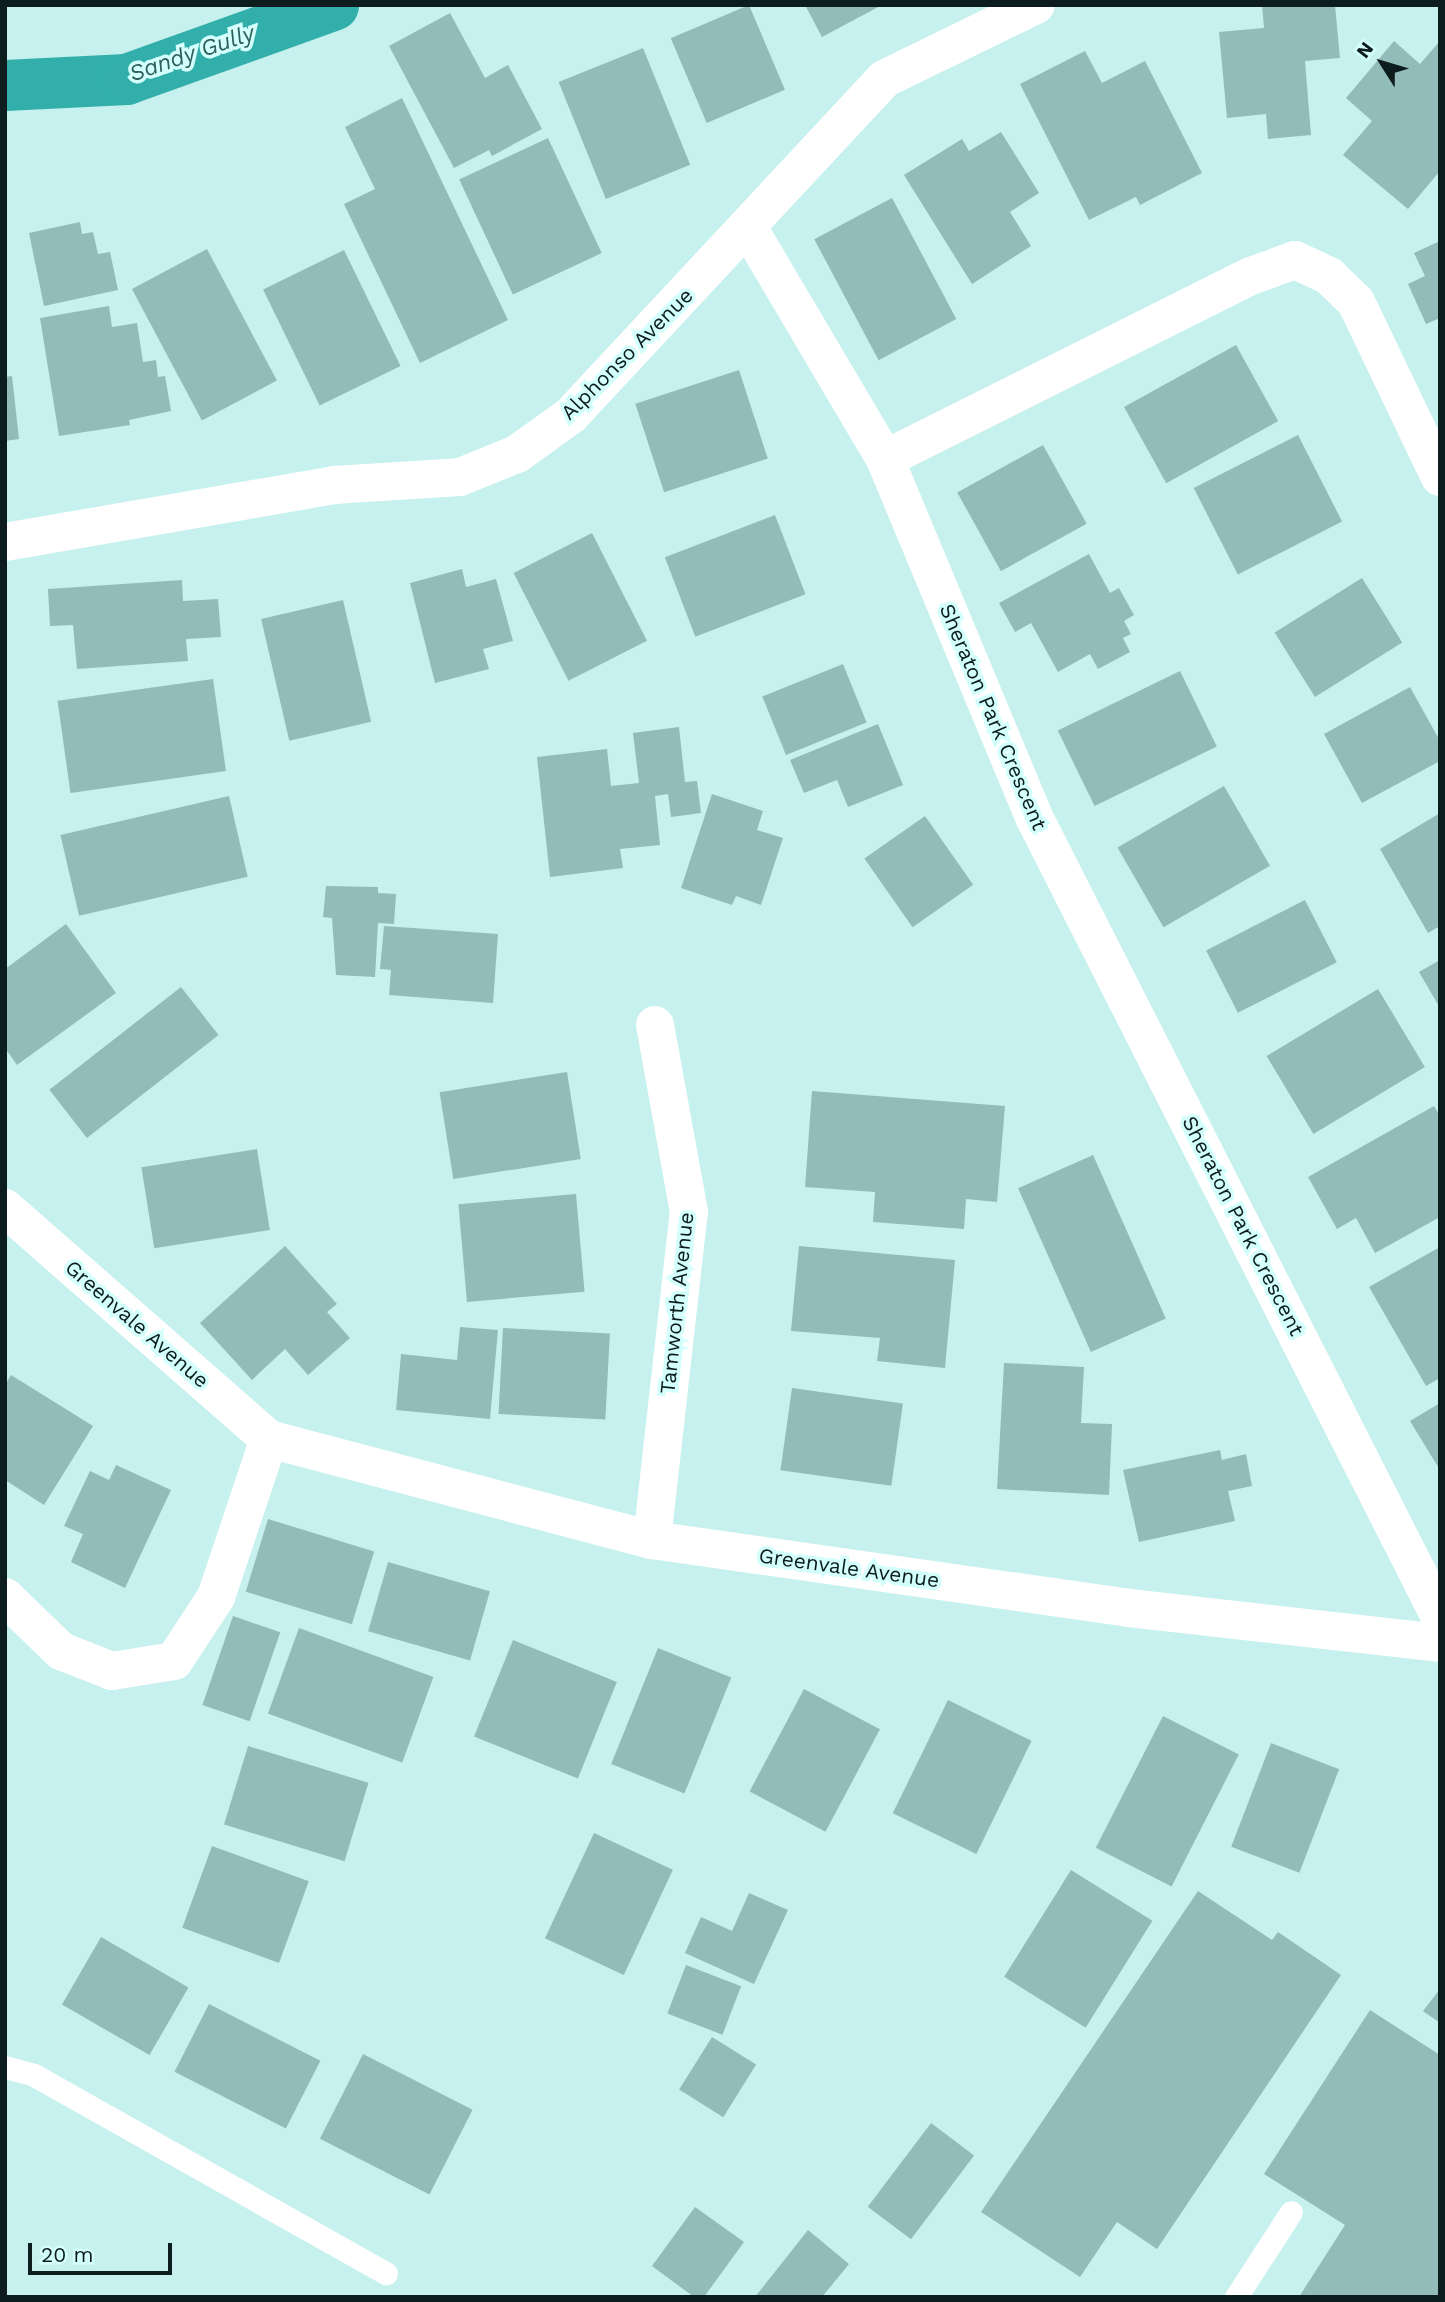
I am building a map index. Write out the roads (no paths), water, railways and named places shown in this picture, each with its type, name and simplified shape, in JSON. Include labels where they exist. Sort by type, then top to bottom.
[{"type":"street","name":"Alphonso Avenue","points":[[5,542],[334,485],[460,477],[517,454],[571,415],[749,229],[884,79],[1036,5]]},
{"type":"street","name":"Sheraton Park Crescent","points":[[749,229],[885,459],[1035,820],[1440,1617]]},
{"type":"street","points":[[885,459],[1251,276],[1295,260],[1329,276],[1356,302],[1440,477]]},
{"type":"street","name":"Tamworth Avenue","points":[[652,1540],[689,1212],[655,1025]]},
{"type":"street","name":"Greenvale Avenue","points":[[5,1208],[269,1439],[652,1540],[1129,1608],[1440,1643]]},
{"type":"street","points":[[5,1597],[61,1651],[112,1671],[174,1661],[216,1597],[269,1439]]},
{"type":"lane","points":[[5,2067],[34,2075],[386,2273]]},
{"type":"lane","points":[[1236,2297],[1291,2212]]},
{"type":"waterway","name":"Sandy Gully","points":[[5,85],[126,79],[333,5]]}]
